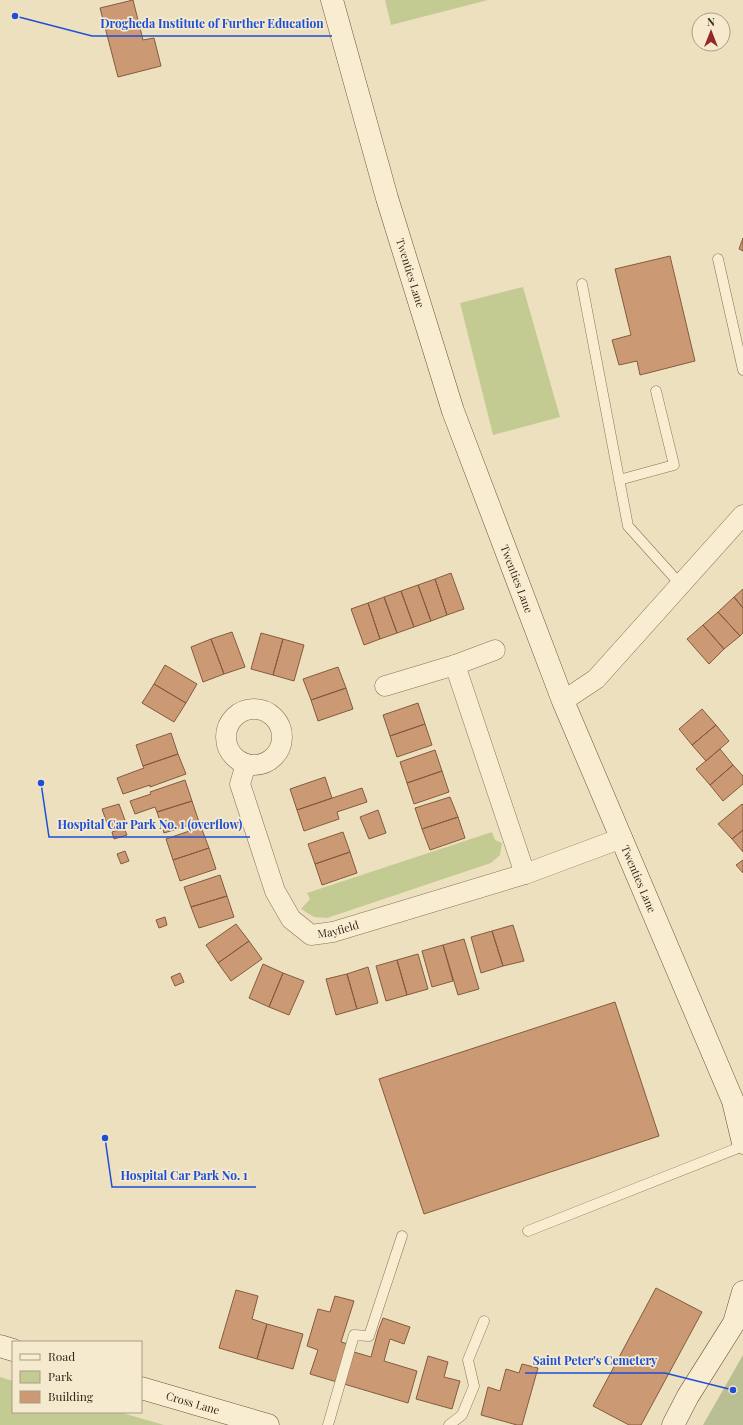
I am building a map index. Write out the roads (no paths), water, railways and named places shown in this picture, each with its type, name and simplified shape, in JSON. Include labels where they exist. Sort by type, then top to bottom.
[{"type":"street","name":"Twenties Lane","points":[[332,0],[387,198],[453,411],[563,701],[733,1102],[743,1144]]},
{"type":"street","points":[[563,701],[596,679],[743,515]]},
{"type":"street","points":[[385,686],[455,665],[495,650]]},
{"type":"street","points":[[455,665],[525,874]]},
{"type":"street","name":"Mayfield","points":[[246,764],[240,784],[275,891],[291,919],[311,935],[333,932],[525,874],[622,838]]},
{"type":"street","points":[[673,1425],[688,1396],[734,1323],[743,1292]]},
{"type":"street","points":[[0,1346],[12,1350]]},
{"type":"street","name":"Cross Lane","points":[[142,1388],[268,1425]]},
{"type":"lane","points":[[718,259],[743,370]]},
{"type":"lane","points":[[582,284],[628,526],[680,584]]},
{"type":"lane","points":[[619,480],[674,465],[656,391]]},
{"type":"lane","points":[[528,1231],[743,1144]]},
{"type":"lane","points":[[328,1425],[354,1335],[369,1336],[402,1236]]},
{"type":"lane","points":[[449,1425],[462,1415],[474,1386],[468,1360],[484,1321]]},
{"type":"place","name":"Drogheda Institute of Further Education","points":[[15,16]]},
{"type":"place","name":"Hospital Car Park No. 1 (overflow)","points":[[41,783]]},
{"type":"place","name":"Hospital Car Park No. 1","points":[[105,1138]]},
{"type":"place","name":"Saint Peter's Cemetery","points":[[733,1390]]}]
